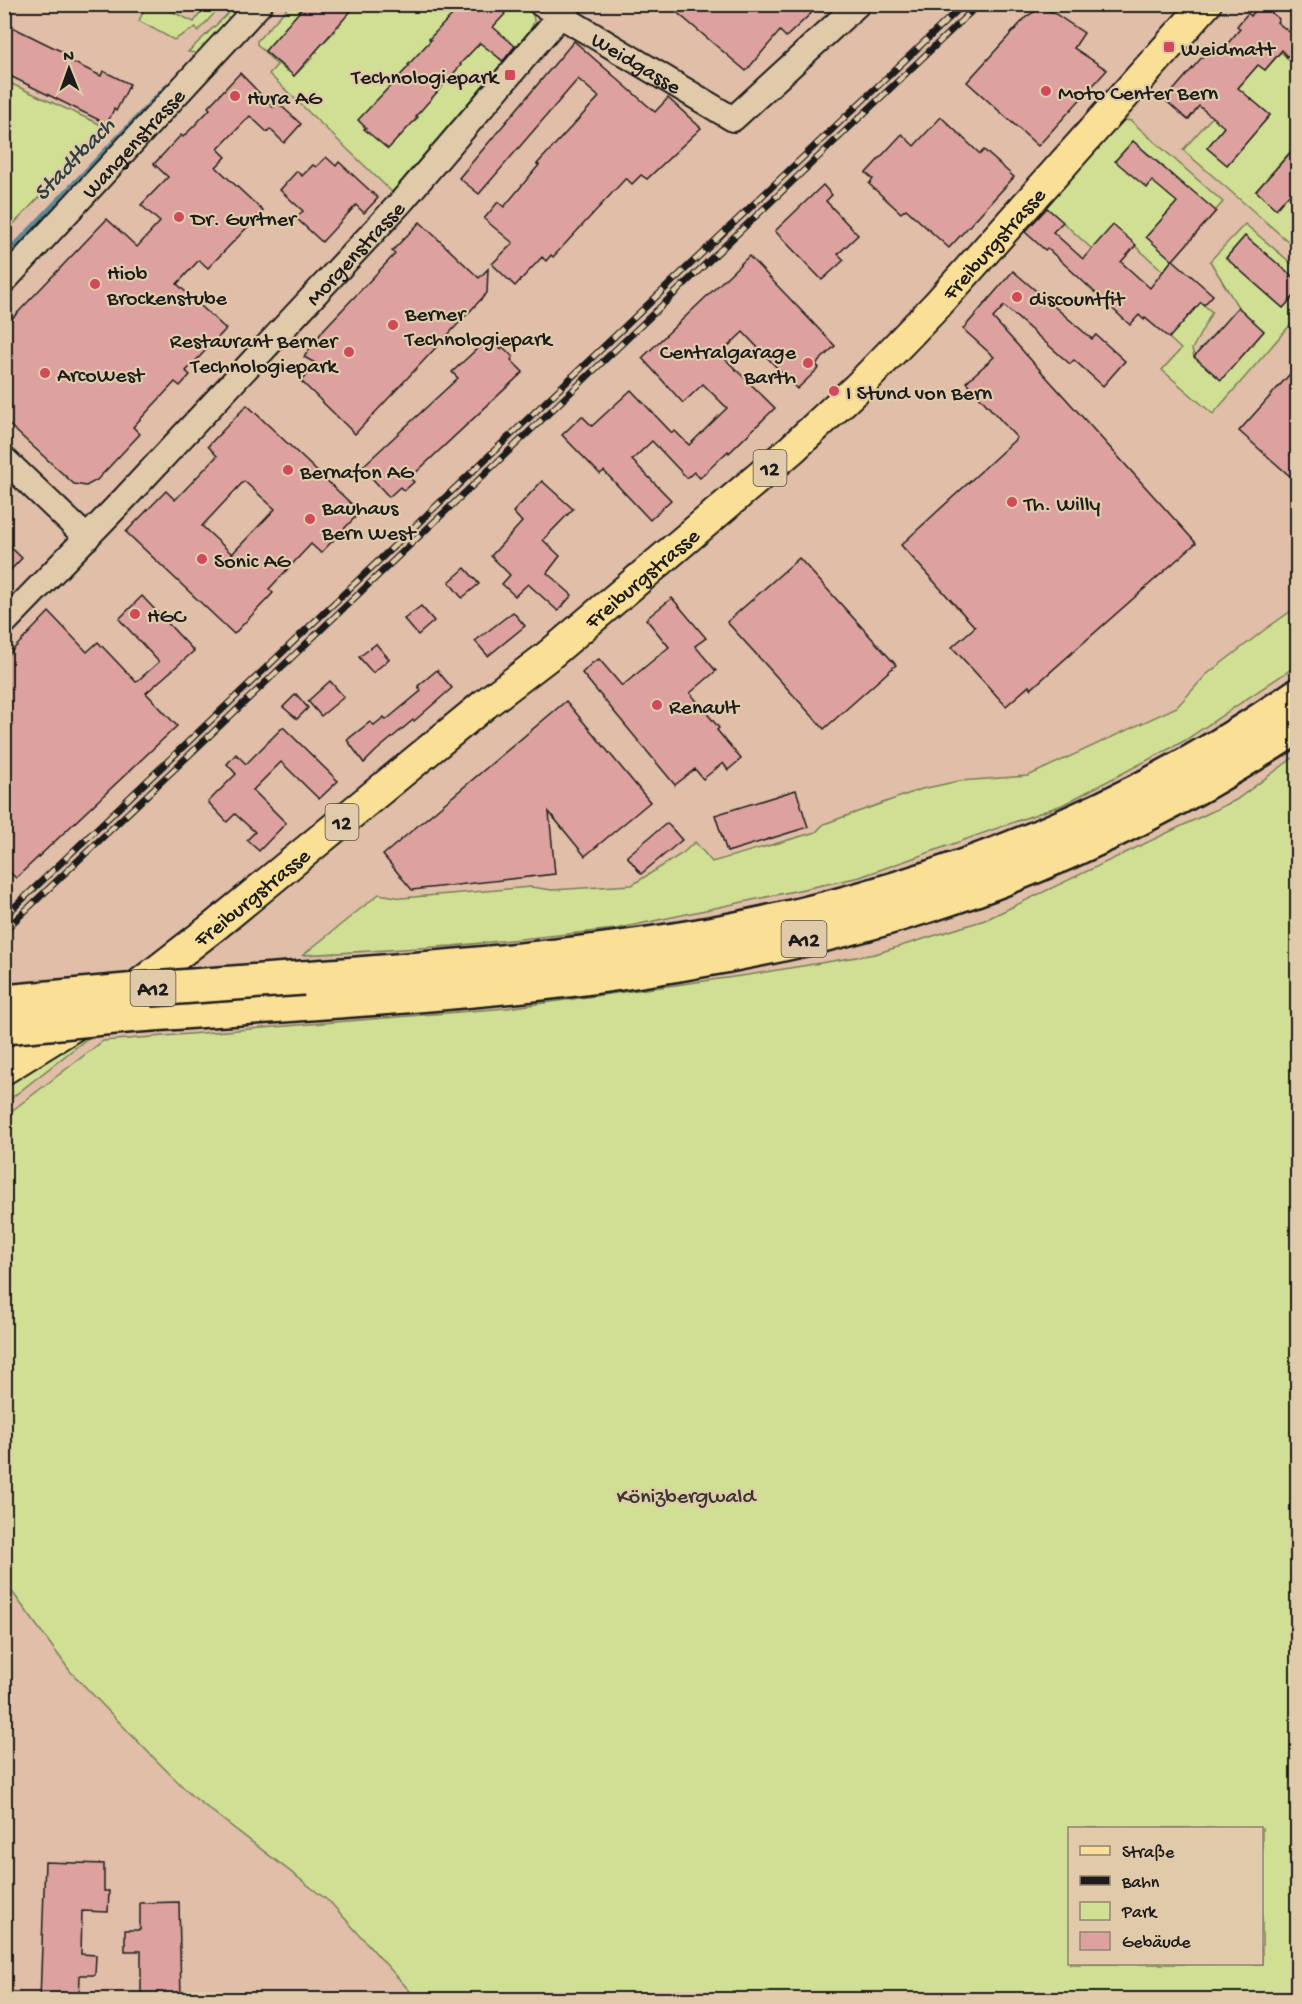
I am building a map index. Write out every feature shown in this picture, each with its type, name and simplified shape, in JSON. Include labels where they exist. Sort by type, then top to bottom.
[{"type":"highway","name":"A12","points":[[4,1002],[490,963],[641,945],[737,928],[874,896],[973,864],[1090,814],[1195,760],[1298,695]]},
{"type":"highway","name":"A12","points":[[4,1027],[502,987],[645,969],[782,945],[880,920],[970,891],[1058,857],[1185,794],[1298,726]]},
{"type":"main road","name":"Freiburgstrasse","points":[[4,1069],[136,987],[224,918],[485,704],[548,656],[792,449],[852,393],[937,305],[1206,4]]},
{"type":"street","name":"Wangenstrasse","points":[[4,281],[260,4]]},
{"type":"street","name":"Weidgasse","points":[[557,8],[733,119],[858,4]]},
{"type":"street","name":"Morgenstrasse","points":[[4,623],[87,538],[410,192],[557,8]]},
{"type":"street","points":[[4,459],[87,538]]},
{"type":"green space","points":[[146,5],[158,5],[194,22],[206,5],[222,5],[198,31],[196,27],[174,40],[139,21]]},
{"type":"green space","points":[[237,5],[257,5],[212,55],[188,52]]},
{"type":"green space","points":[[290,5],[306,5],[265,51],[294,76],[317,52],[315,49],[335,31],[333,29],[339,26],[336,23],[357,5],[524,5],[530,10],[534,21],[516,47],[508,41],[496,55],[503,62],[392,192],[269,74],[277,65],[257,44],[257,41]]},
{"type":"green space","points":[[1281,52],[1297,68],[1297,144],[1256,191],[1297,184],[1297,249],[1183,150],[1258,65],[1265,70]],"holes":[[[1250,98],[1270,115],[1227,165],[1207,148]]]},
{"type":"green space","points":[[5,81],[106,127],[5,233]]},
{"type":"green space","points":[[1125,120],[1131,121],[1223,202],[1163,271],[1113,226],[1092,249],[1044,205],[1119,123]],"holes":[[[1133,141],[1164,167],[1146,188],[1147,186],[1116,160]]]},
{"type":"green space","points":[[1245,224],[1297,268],[1297,281],[1245,236],[1226,258],[1283,308],[1292,298],[1297,302],[1297,317],[1213,414],[1162,370],[1181,349],[1169,338],[1200,302],[1212,312],[1192,349],[1194,357],[1221,380],[1264,331],[1238,307],[1210,261]]},
{"type":"green space","points":[[1297,607],[1297,665],[1184,741],[1062,805],[860,877],[616,929],[452,946],[303,955],[379,894],[402,898],[531,887],[552,890],[632,885],[683,853],[695,842],[712,862],[816,832],[824,824],[922,789],[959,781],[1028,776],[1177,707],[1206,675]]},
{"type":"green space","name":"Könizbergwald","points":[[1297,755],[1297,1999],[417,1999],[331,1903],[191,1795],[148,1752],[70,1671],[5,1582],[5,1116],[103,1041],[507,1008],[748,975],[875,954],[985,920],[1236,800]]},
{"type":"green space","points":[[87,1034],[89,1037],[5,1103],[5,1082]]},
{"type":"building","points":[[306,4],[357,4],[294,76],[265,51]]},
{"type":"building","points":[[459,4],[496,4],[505,14],[493,27],[515,46],[503,61],[480,43],[388,149],[364,129],[366,128],[358,120],[409,66]]},
{"type":"building","points":[[667,4],[821,4],[786,37],[780,31],[746,71]]},
{"type":"building","points":[[1260,4],[1279,19],[1277,22],[1298,39],[1298,44],[1287,57],[1282,50],[1265,70],[1258,65],[1238,88],[1270,115],[1227,165],[1207,148],[1224,127],[1199,106],[1188,120],[1165,100],[1210,48],[1218,55],[1240,29],[1237,26],[1248,13],[1251,16]]},
{"type":"building","points":[[1039,9],[1051,11],[1084,33],[1074,48],[1107,70],[1038,146],[967,82],[1027,16]]},
{"type":"building","points":[[4,23],[69,55],[66,59],[101,76],[103,71],[130,84],[107,124],[4,73]]},
{"type":"building","points":[[574,41],[655,112],[668,98],[701,128],[647,179],[641,175],[632,184],[626,178],[553,257],[551,255],[546,261],[542,257],[515,286],[492,264],[513,243],[484,219],[498,202],[504,207],[539,165],[537,164],[599,97],[578,79],[479,194],[459,178]]},
{"type":"building","points":[[240,73],[273,107],[277,102],[301,124],[284,143],[270,129],[267,132],[250,116],[218,149],[226,157],[216,167],[263,211],[208,268],[199,260],[177,284],[226,329],[186,371],[190,375],[180,386],[175,382],[133,427],[140,434],[97,480],[86,486],[74,484],[4,420],[4,327],[107,219],[137,247],[160,222],[141,205],[168,177],[154,164],[181,135],[183,137],[194,126],[210,109],[208,107]]},
{"type":"building","points":[[941,117],[980,154],[984,150],[1014,177],[949,248],[906,209],[901,213],[869,184],[873,179],[866,173],[902,134],[914,146]]},
{"type":"building","points":[[1133,141],[1216,211],[1173,260],[1213,295],[1204,305],[1201,302],[1169,338],[1139,315],[1130,325],[1047,248],[1045,250],[1025,232],[1047,208],[1063,222],[1053,232],[1083,259],[1113,225],[1136,245],[1121,262],[1150,288],[1172,260],[1146,237],[1177,202],[1152,181],[1147,188],[1115,161]]},
{"type":"building","points":[[1298,144],[1298,184],[1276,209],[1256,191]]},
{"type":"building","points":[[326,157],[336,166],[339,162],[378,198],[364,213],[356,205],[322,242],[296,218],[303,211],[280,190],[297,171],[302,176]]},
{"type":"building","points":[[823,185],[832,195],[826,201],[858,235],[838,254],[844,260],[822,280],[775,231]]},
{"type":"building","name":"Berner Technologiepark","points":[[420,222],[479,278],[488,269],[487,293],[355,434],[301,381],[317,364],[304,357],[324,329],[395,254],[392,251]]},
{"type":"building","points":[[1245,236],[1298,281],[1298,292],[1283,308],[1226,258]]},
{"type":"building","points":[[749,256],[835,346],[816,364],[819,368],[797,389],[743,332],[720,354],[775,408],[700,478],[694,472],[687,478],[652,441],[632,460],[671,500],[650,520],[604,471],[600,474],[562,435],[582,416],[592,426],[631,390],[672,433],[675,431],[689,445],[727,408],[703,384],[683,403],[642,358]]},
{"type":"building","points":[[1013,271],[1092,339],[1096,335],[1125,361],[1103,386],[1074,360],[1070,364],[1004,306],[993,318],[1196,543],[1031,689],[1029,686],[1006,706],[952,647],[975,627],[901,545],[1017,438],[966,382],[994,357],[963,329]]},
{"type":"building","points":[[1238,307],[1264,331],[1221,380],[1194,357]]},
{"type":"building","points":[[490,337],[501,349],[503,347],[513,357],[511,360],[523,372],[410,478],[414,482],[404,491],[400,487],[389,497],[362,467],[458,378],[452,372]]},
{"type":"building","points":[[1298,365],[1298,470],[1291,477],[1239,431]]},
{"type":"building","name":"Bauhaus Bern West","points":[[247,405],[360,512],[321,553],[311,544],[269,589],[273,593],[234,634],[126,532],[166,491],[175,500],[217,456],[208,446]],"holes":[[[244,481],[275,509],[232,554],[202,526]]]},
{"type":"building","points":[[542,481],[573,509],[543,540],[560,556],[547,573],[572,595],[558,611],[528,584],[515,596],[502,584],[510,575],[491,556],[522,522],[513,512]]},
{"type":"building","points":[[4,541],[22,558],[4,577]]},
{"type":"building","points":[[799,558],[896,665],[824,729],[727,622]]},
{"type":"building","points":[[465,568],[479,584],[462,598],[449,582]]},
{"type":"building","points":[[142,596],[194,651],[146,693],[177,726],[16,878],[4,867],[4,659],[49,612],[87,652],[98,642],[136,682],[159,662],[119,619]]},
{"type":"building","points":[[672,598],[706,638],[695,646],[716,671],[690,693],[741,759],[728,770],[723,763],[703,779],[695,769],[675,785],[582,673],[599,659],[622,686],[669,647],[646,619]]},
{"type":"building","points":[[421,606],[434,621],[418,635],[404,619]]},
{"type":"building","points":[[513,612],[525,626],[488,656],[475,641]]},
{"type":"building","points":[[376,644],[389,659],[373,673],[359,657]]},
{"type":"building","points":[[437,670],[452,688],[364,763],[347,740],[370,722],[374,725],[384,717],[386,720],[421,691],[418,686]]},
{"type":"building","points":[[330,681],[344,697],[321,716],[308,701]]},
{"type":"building","points":[[296,694],[308,708],[297,719],[283,707]]},
{"type":"building","points":[[566,701],[650,802],[585,856],[549,812],[555,874],[412,890],[383,855]]},
{"type":"building","points":[[283,727],[338,781],[319,799],[281,762],[253,790],[286,823],[259,851],[247,840],[255,832],[235,814],[227,822],[208,802],[236,774],[227,764],[236,754],[246,764]]},
{"type":"building","points":[[796,790],[808,827],[727,852],[715,815]]},
{"type":"building","points":[[667,823],[682,840],[641,874],[627,856]]},
{"type":"building","points":[[45,1862],[104,1864],[104,1891],[109,1891],[108,1912],[82,1911],[81,1954],[96,1955],[95,1975],[80,1975],[79,2000],[40,2000]]},
{"type":"building","points":[[179,1902],[181,2000],[141,2000],[141,1951],[125,1951],[125,1930],[140,1930],[140,1903]]},
{"type":"waterway","name":"Stadtbach","points":[[4,257],[168,85]]},
{"type":"railway","points":[[4,917],[964,4]]},
{"type":"railway","points":[[4,931],[979,4]]},
{"type":"place","name":"Weidmatt","points":[[1169,47]]},
{"type":"place","name":"Technologiepark","points":[[510,75]]},
{"type":"place","name":"Moto Center Bern","points":[[1046,91]]},
{"type":"place","name":"Hura AG","points":[[235,96]]},
{"type":"place","name":"Dr. Gurtner","points":[[179,217]]},
{"type":"place","name":"Hiob Brockenstube","points":[[95,284]]},
{"type":"place","name":"discountfit","points":[[1017,297]]},
{"type":"place","name":"Berner Technologiepark","points":[[393,325]]},
{"type":"place","name":"Restaurant Berner Technologiepark","points":[[349,352]]},
{"type":"place","name":"Centralgarage Barth","points":[[808,363]]},
{"type":"place","name":"ArcoWest","points":[[45,373]]},
{"type":"place","name":"I Stund von Bern","points":[[834,391]]},
{"type":"place","name":"Bernafon AG","points":[[288,470]]},
{"type":"place","name":"Th. Willy","points":[[1012,502]]},
{"type":"place","name":"Bauhaus Bern West","points":[[310,519]]},
{"type":"place","name":"Sonic AG","points":[[202,559]]},
{"type":"place","name":"HGC","points":[[135,614]]},
{"type":"place","name":"Renault","points":[[657,705]]}]
